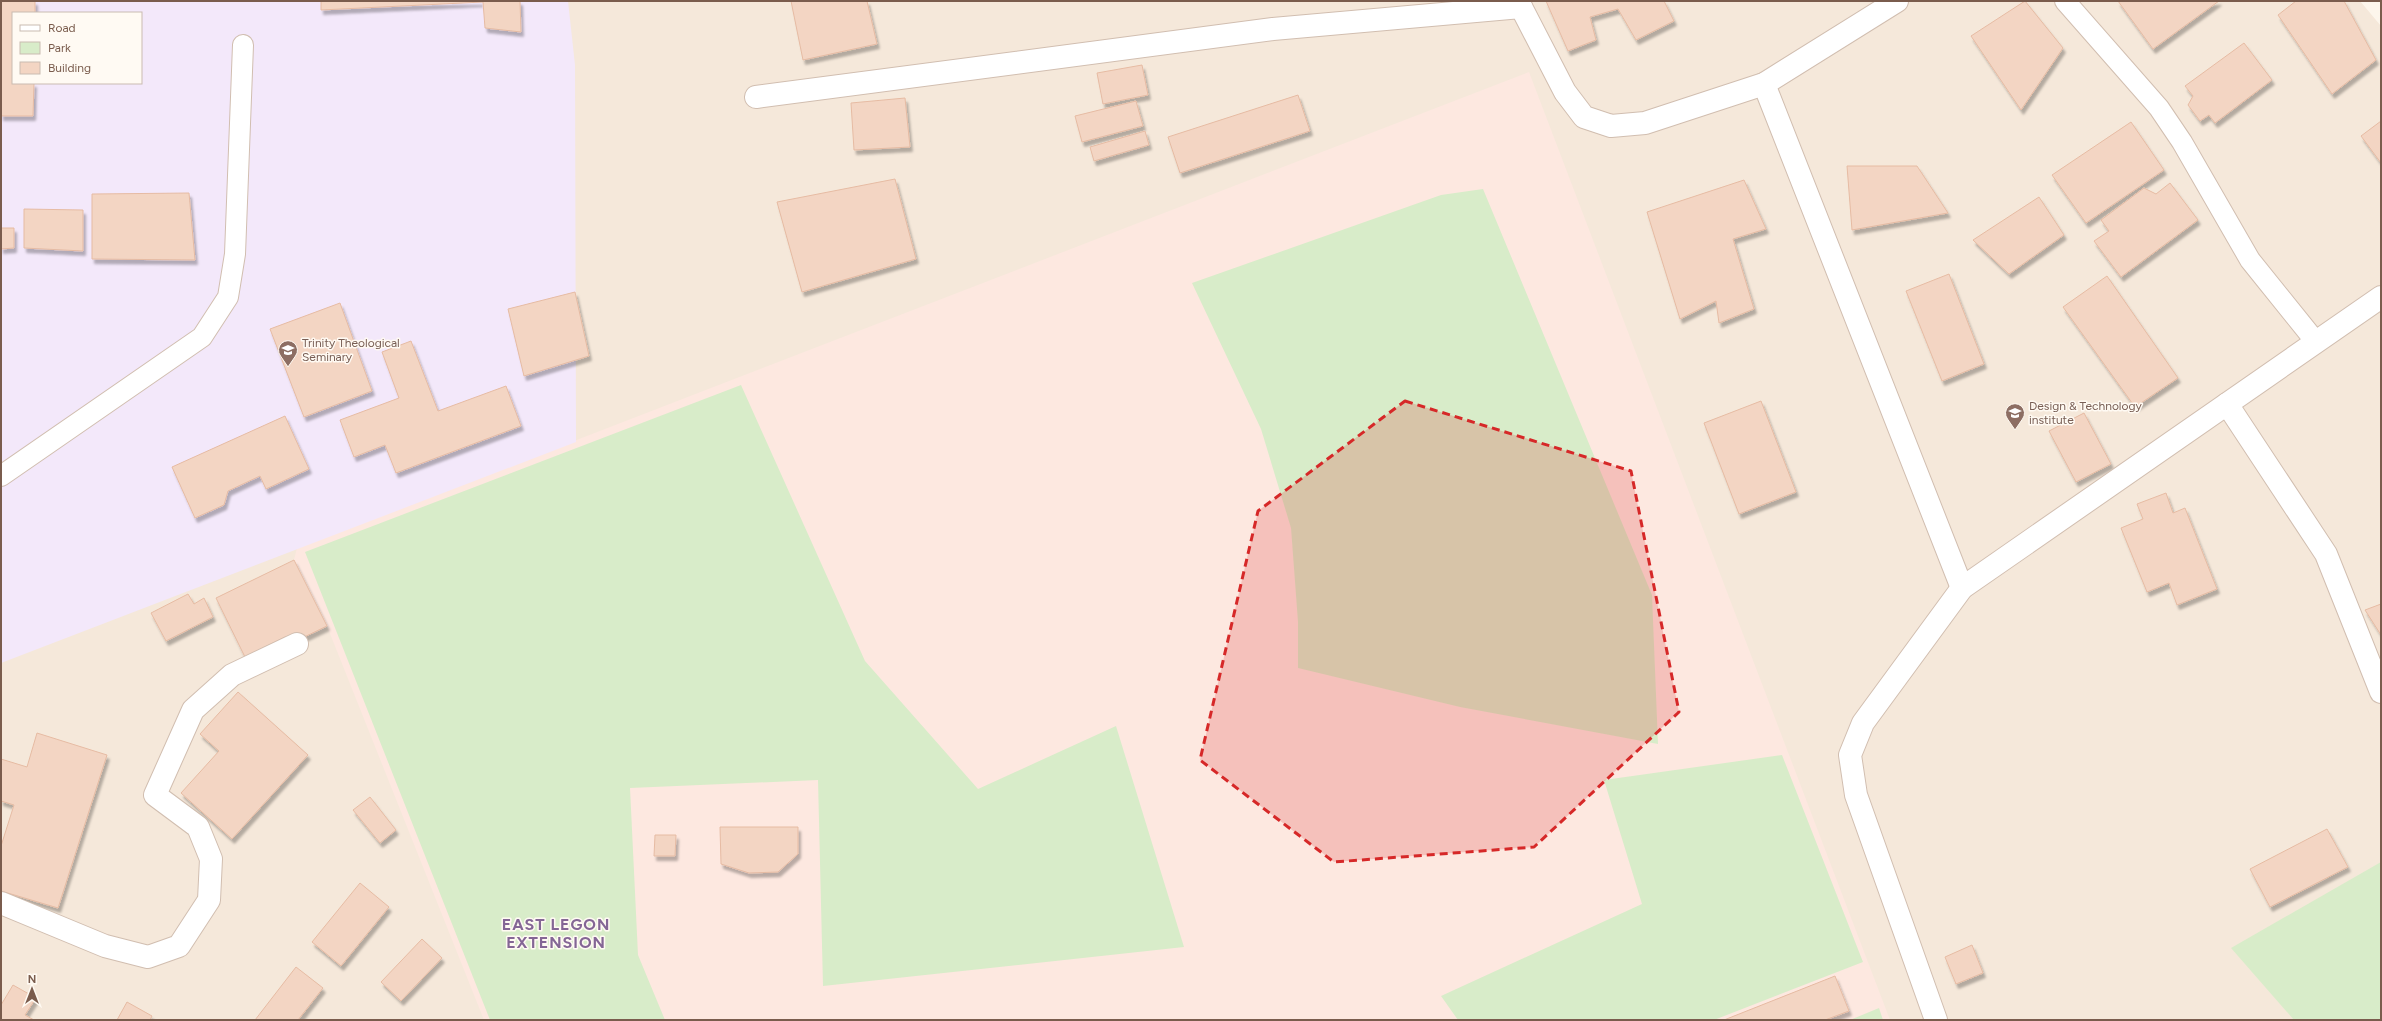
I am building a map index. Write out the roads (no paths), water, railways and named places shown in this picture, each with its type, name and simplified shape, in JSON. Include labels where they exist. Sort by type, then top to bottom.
[{"type":"street","points":[[756,97],[1273,29],[1519,4],[1565,92],[1584,118],[1611,126],[1645,123],[1764,84],[1897,1]]},
{"type":"street","points":[[1764,84],[1962,588]]},
{"type":"street","points":[[1936,1020],[1856,795],[1850,755],[1863,723],[1962,588],[2381,297]]},
{"type":"street","points":[[2227,404],[2326,554],[2381,692]]},
{"type":"street","points":[[1,903],[105,946],[148,957],[179,946],[209,900],[211,859],[198,827],[155,795],[193,710],[232,675],[297,644]]},
{"type":"lane","points":[[2065,1],[2159,108],[2182,142],[2250,260],[2316,342]]},
{"type":"lane","points":[[1,476],[202,337],[228,297],[235,254],[243,46]]},
{"type":"place","name":"Trinity Theological Seminary","points":[[288,367]]},
{"type":"place","name":"Design & Technology institute","points":[[2015,430]]},
{"type":"district","name":"EAST LEGON EXTENSION","points":[[556,933]]}]
